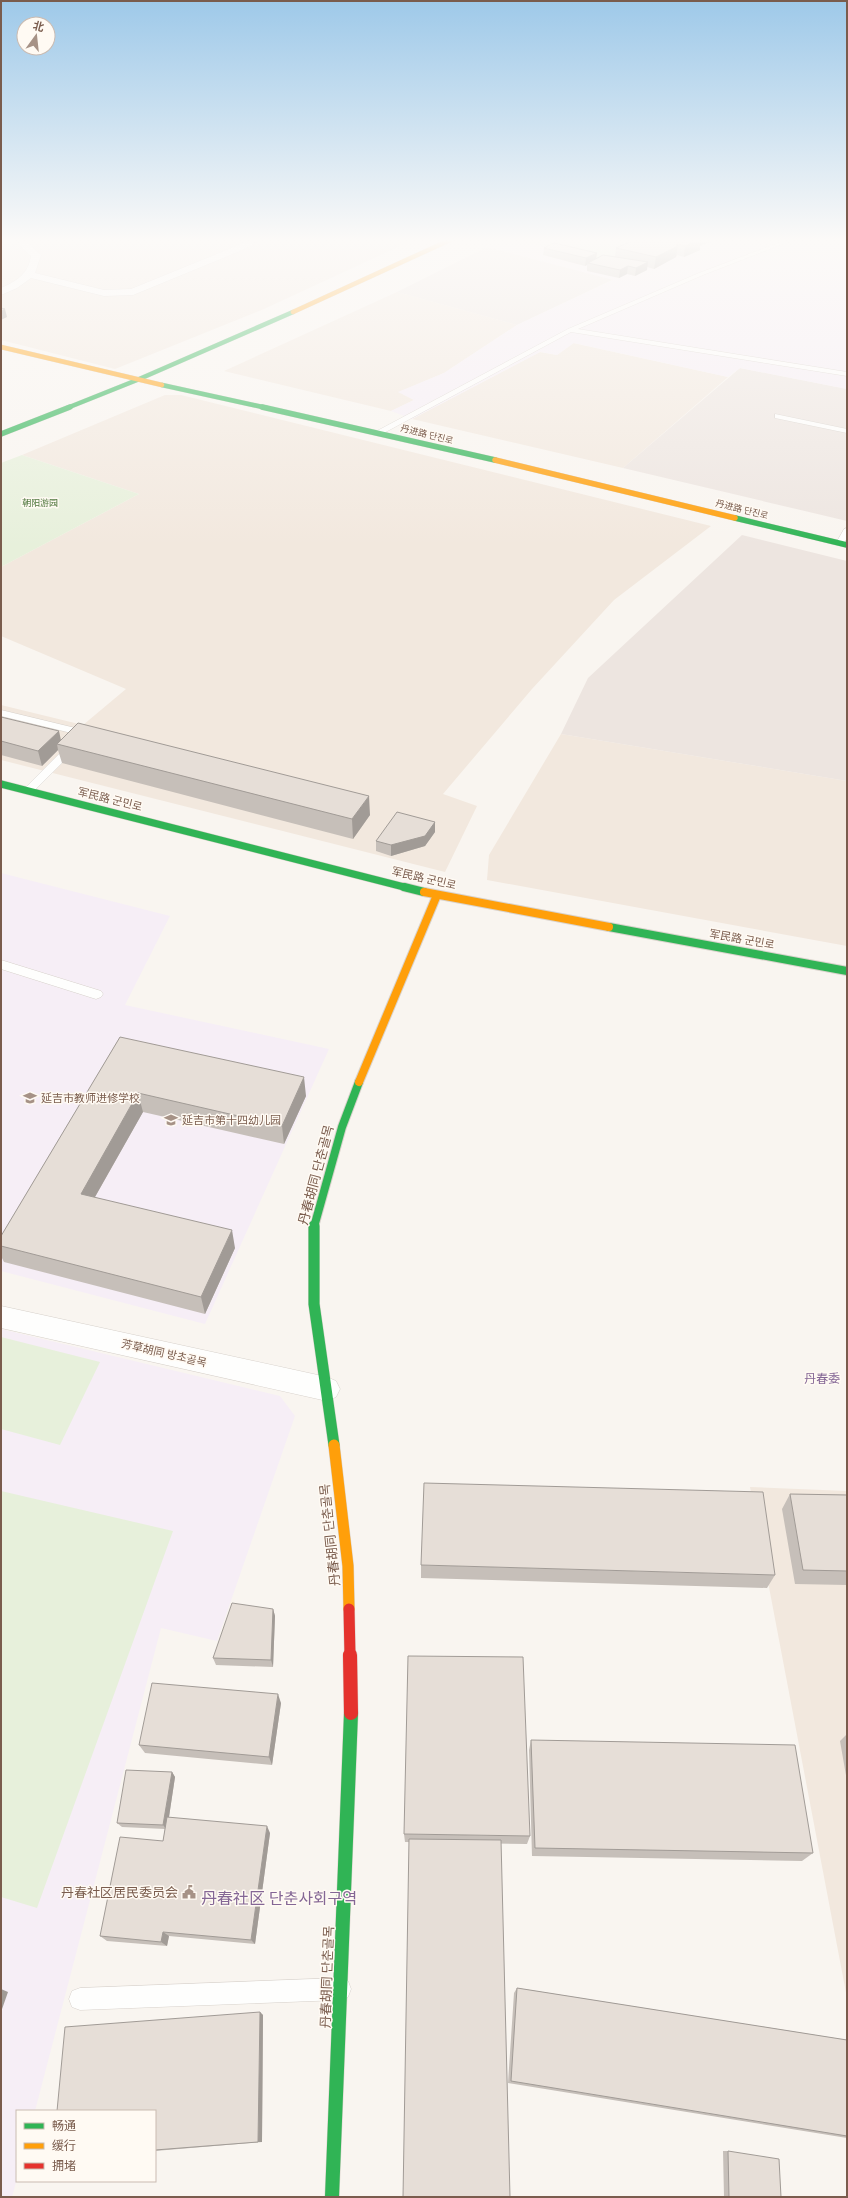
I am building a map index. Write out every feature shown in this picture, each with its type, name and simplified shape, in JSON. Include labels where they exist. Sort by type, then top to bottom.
[{"type":"street","points":[[1,434],[137,380],[225,343]]},
{"type":"street","name":"丹进路 단진로","points":[[1,347],[137,380],[379,432],[844,544]]},
{"type":"street","name":"军民路 군민로","points":[[1,784],[437,895],[847,971]]},
{"type":"street","name":"丹春胡同 단춘골목","points":[[332,2197],[351,1715],[348,1566],[327,1389],[314,1304],[313,1230],[342,1127],[372,1048],[437,895]]},
{"type":"street","name":"芳草胡同 방초골목","points":[[1,1317],[327,1389]]},
{"type":"lane","points":[[379,432],[546,343]]},
{"type":"lane","points":[[649,343],[847,374]]},
{"type":"lane","points":[[778,416],[847,431]]},
{"type":"lane","points":[[844,544],[847,532]]},
{"type":"lane","points":[[1,713],[101,737]]},
{"type":"lane","points":[[28,791],[85,734]]},
{"type":"lane","points":[[1,964],[96,994]]},
{"type":"lane","points":[[80,1999],[340,1990]]},
{"type":"shaded area","points":[[11,343],[181,343],[115,369]]},
{"type":"shaded area","points":[[286,343],[490,343],[444,373],[399,392],[414,400],[391,411],[224,371]]},
{"type":"shaded area","points":[[490,343],[847,343],[847,389],[740,368],[728,377],[574,343],[557,355],[540,352],[412,419],[391,411],[414,400],[398,392],[444,373]]},
{"type":"shaded area","points":[[573,343],[728,377],[623,468],[412,419],[540,352],[557,355]]},
{"type":"shaded area","points":[[740,368],[847,389],[847,521],[623,468]]},
{"type":"shaded area","points":[[165,395],[181,395],[711,526],[614,600],[532,689],[443,794],[477,806],[445,872],[1,760],[1,705],[83,725],[126,689],[1,636],[1,567],[139,494],[22,455]]},
{"type":"shaded area","points":[[742,535],[847,561],[847,781],[561,734],[588,678]]},
{"type":"shaded area","points":[[561,734],[847,781],[847,946],[487,880],[489,855]]},
{"type":"shaded area","name":"延吉市第十四幼儿园","points":[[1,873],[170,916],[125,1005],[329,1049],[205,1324],[1,1271]]},
{"type":"shaded area","points":[[1,1329],[280,1396],[295,1416],[217,1641],[161,1628],[35,2110],[16,2110],[16,2182],[12,2197],[1,2197]]},
{"type":"shaded area","points":[[750,1487],[847,1491],[847,1998]]},
{"type":"green space","name":"朝阳游园","points":[[22,455],[139,494],[1,567],[1,463]]},
{"type":"green space","points":[[1,1337],[100,1362],[60,1445],[1,1429]]},
{"type":"green space","points":[[1,1491],[173,1531],[37,1908],[1,1897]]},
{"type":"building","points":[[1,717],[59,731],[38,751],[1,741]]},
{"type":"building","points":[[78,723],[369,796],[352,819],[57,744]]},
{"type":"building","points":[[397,812],[435,822],[425,836],[391,845],[376,841]]},
{"type":"building","points":[[120,1037],[304,1077],[282,1126],[138,1093],[81,1194],[232,1230],[201,1297],[1,1246],[1,1236]]},
{"type":"building","points":[[424,1483],[763,1492],[775,1575],[421,1565]]},
{"type":"building","points":[[790,1494],[847,1495],[847,1571],[803,1570]]},
{"type":"building","points":[[232,1603],[273,1609],[271,1660],[213,1658]]},
{"type":"building","points":[[408,1656],[523,1657],[530,1836],[404,1834]]},
{"type":"building","points":[[152,1683],[278,1694],[269,1757],[139,1745]]},
{"type":"building","points":[[531,1740],[795,1745],[813,1853],[535,1848]]},
{"type":"building","points":[[126,1770],[172,1772],[163,1825],[117,1823]]},
{"type":"building","name":"丹春社区居民委员会","points":[[167,1817],[267,1826],[251,1940],[163,1932],[161,1942],[100,1936],[120,1837],[163,1841]]},
{"type":"building","points":[[409,1839],[501,1840],[510,2197],[403,2197]]},
{"type":"building","points":[[517,1988],[847,2040],[847,2136],[511,2081]]},
{"type":"building","points":[[260,2012],[258,2142],[156,2150],[156,2110],[57,2110],[65,2027]]},
{"type":"building","points":[[728,2151],[779,2159],[781,2197],[729,2197]]},
{"type":"traffic: fast","points":[[1,434],[137,380],[223,343]]},
{"type":"traffic: fast","points":[[162,385],[379,432],[495,460]]},
{"type":"traffic: fast","points":[[735,518],[847,545]]},
{"type":"traffic: fast","points":[[1,784],[424,892]]},
{"type":"traffic: fast","points":[[609,927],[847,971]]},
{"type":"traffic: fast","points":[[334,1445],[314,1304],[313,1230],[342,1127],[359,1082]]},
{"type":"traffic: fast","points":[[332,2197],[351,1713]]},
{"type":"traffic: slow","points":[[1,347],[162,385]]},
{"type":"traffic: slow","points":[[495,460],[735,518]]},
{"type":"traffic: slow","points":[[424,892],[609,927]]},
{"type":"traffic: slow","points":[[359,1082],[437,895]]},
{"type":"traffic: slow","points":[[334,1445],[348,1566],[349,1609]]},
{"type":"traffic: jam","points":[[349,1609],[351,1713]]},
{"type":"place","name":"延吉市教师进修学校","points":[[30,1098]]},
{"type":"place","name":"延吉市第十四幼儿园","points":[[171,1120]]},
{"type":"place","name":"丹春社区居民委员会","points":[[189,1892]]},
{"type":"district","name":"丹春委","points":[[822,1378]]},
{"type":"district","name":"丹春社区 단춘사회구역","points":[[279,1898]]}]
